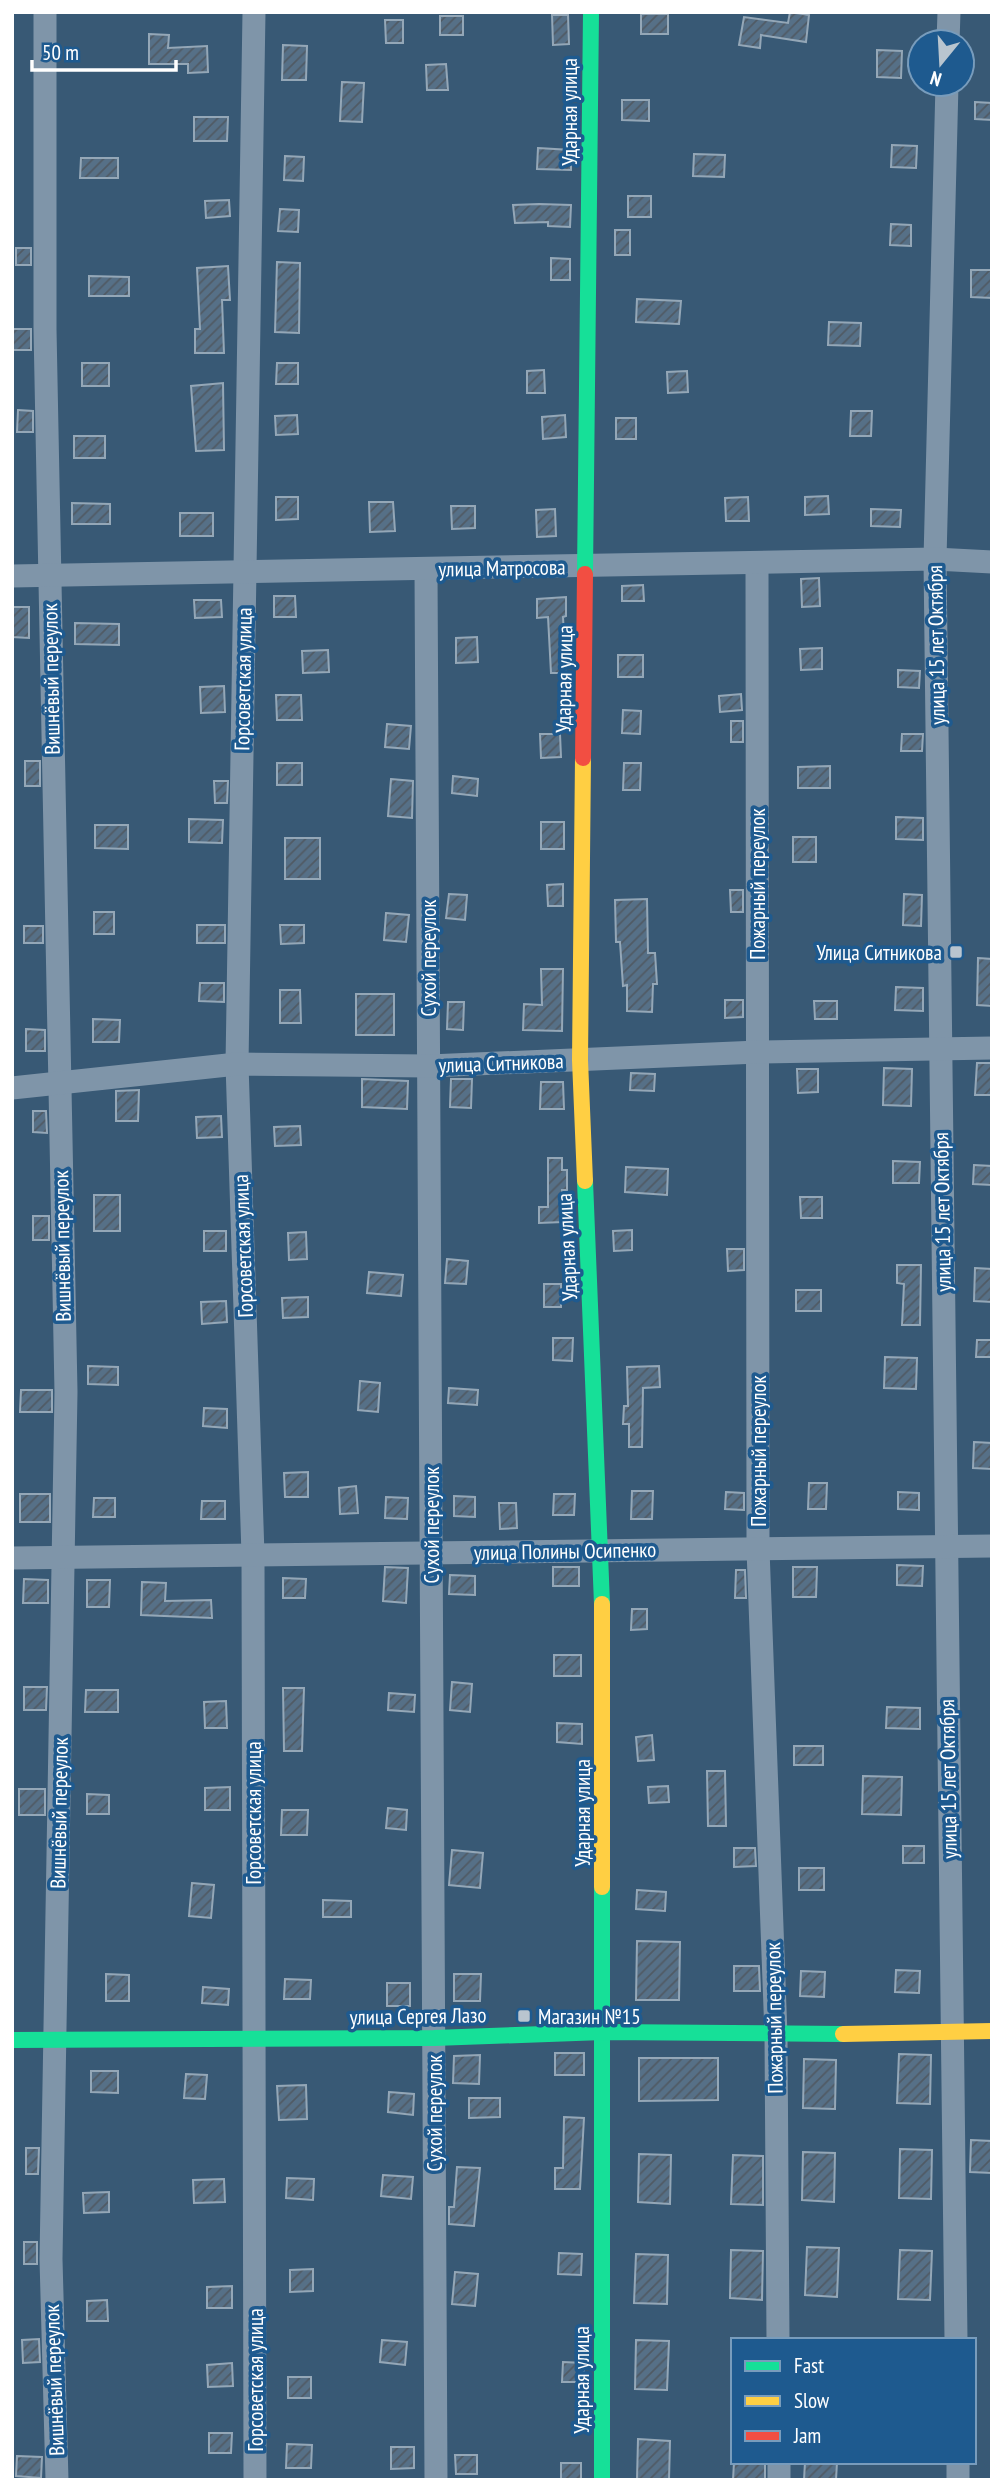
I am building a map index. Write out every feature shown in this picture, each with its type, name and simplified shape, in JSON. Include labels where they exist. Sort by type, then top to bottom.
[{"type":"street","name":"Вишнёвый переулок","points":[[45,12],[45,329],[66,1392],[51,2259],[57,2480]]},
{"type":"street","name":"Горсоветская улица","points":[[254,12],[237,1064],[253,1555],[255,2480]]},
{"type":"street","name":"Ударная улица","points":[[591,12],[580,1060],[602,1551],[602,2480]]},
{"type":"street","name":"улица 15 лет Октября","points":[[947,98],[935,559],[956,2338]]},
{"type":"street","name":"улица Матросова","points":[[12,576],[935,559],[992,562]]},
{"type":"street","name":"Пожарный переулок","points":[[757,563],[758,1549],[776,2035],[778,2338]]},
{"type":"street","name":"Сухой переулок","points":[[426,570],[436,2480]]},
{"type":"street","name":"улица Ситникова","points":[[12,1088],[237,1064],[429,1066],[758,1052],[992,1048]]},
{"type":"street","name":"улица Полины Осипенко","points":[[12,1558],[992,1546]]},
{"type":"street","name":"улица Сергея Лазо","points":[[12,2040],[434,2038],[603,2032],[776,2035],[992,2031]]},
{"type":"building","points":[[790,12],[809,15],[806,42],[761,35],[760,48],[739,45],[744,17],[788,23]]},
{"type":"building","points":[[641,14],[668,14],[668,34],[641,34]]},
{"type":"building","points":[[552,15],[568,15],[569,44],[553,45]]},
{"type":"building","points":[[440,16],[463,16],[463,35],[440,35]]},
{"type":"building","points":[[385,20],[403,20],[403,43],[386,43]]},
{"type":"building","points":[[149,34],[169,35],[168,48],[207,46],[208,72],[188,73],[188,64],[149,64]]},
{"type":"building","points":[[283,45],[307,46],[306,80],[282,80]]},
{"type":"building","points":[[877,50],[902,51],[901,78],[877,77]]},
{"type":"building","points":[[446,64],[448,90],[427,90],[426,65]]},
{"type":"building","points":[[342,82],[364,83],[362,122],[340,121]]},
{"type":"building","points":[[622,100],[649,100],[649,121],[622,120]]},
{"type":"building","points":[[975,102],[992,103],[992,120],[975,119]]},
{"type":"building","points":[[194,117],[228,117],[227,141],[194,141]]},
{"type":"building","points":[[892,145],[917,146],[916,168],[891,167]]},
{"type":"building","points":[[538,148],[571,150],[571,170],[537,169]]},
{"type":"building","points":[[694,154],[725,155],[724,177],[693,176]]},
{"type":"building","points":[[285,156],[304,157],[303,181],[284,180]]},
{"type":"building","points":[[81,158],[118,158],[118,178],[80,178]]},
{"type":"building","points":[[628,196],[651,196],[651,217],[628,217]]},
{"type":"building","points":[[229,200],[230,216],[206,218],[205,201]]},
{"type":"building","points":[[513,205],[571,205],[570,227],[548,226],[548,222],[515,223]]},
{"type":"building","points":[[280,209],[299,210],[298,232],[278,231]]},
{"type":"building","points":[[891,224],[911,225],[911,246],[890,245]]},
{"type":"building","points":[[615,230],[630,230],[630,255],[615,255]]},
{"type":"building","points":[[16,248],[31,248],[31,265],[16,265]]},
{"type":"building","points":[[551,258],[570,259],[570,280],[551,280]]},
{"type":"building","points":[[277,262],[300,263],[299,333],[275,332]]},
{"type":"building","points":[[228,266],[230,300],[222,300],[224,353],[195,353],[195,329],[200,329],[197,268]]},
{"type":"building","points":[[971,270],[992,270],[992,298],[971,297]]},
{"type":"building","points":[[89,276],[129,277],[129,296],[89,296]]},
{"type":"building","points":[[637,299],[681,301],[679,324],[636,322]]},
{"type":"building","points":[[829,322],[861,323],[860,346],[828,345]]},
{"type":"building","points":[[12,329],[31,329],[31,350],[12,350]]},
{"type":"building","points":[[82,363],[109,363],[109,386],[82,386]]},
{"type":"building","points":[[277,363],[298,363],[298,384],[276,384]]},
{"type":"building","points":[[544,370],[545,393],[527,393],[527,371]]},
{"type":"building","points":[[687,371],[688,392],[668,393],[667,372]]},
{"type":"building","points":[[223,383],[224,450],[196,451],[191,386]]},
{"type":"building","points":[[18,410],[33,411],[33,432],[17,432]]},
{"type":"building","points":[[851,411],[872,411],[871,436],[850,436]]},
{"type":"building","points":[[297,415],[298,434],[276,435],[275,416]]},
{"type":"building","points":[[565,415],[566,437],[543,439],[542,417]]},
{"type":"building","points":[[616,418],[636,418],[636,439],[616,439]]},
{"type":"building","points":[[74,436],[105,436],[105,458],[74,458]]},
{"type":"building","points":[[828,496],[829,514],[805,515],[805,497]]},
{"type":"building","points":[[276,497],[298,497],[298,519],[276,520]]},
{"type":"building","points":[[748,497],[749,521],[726,521],[725,498]]},
{"type":"building","points":[[369,502],[393,502],[395,531],[370,532]]},
{"type":"building","points":[[72,503],[110,504],[110,524],[72,524]]},
{"type":"building","points":[[451,506],[475,506],[475,528],[452,529]]},
{"type":"building","points":[[555,509],[556,536],[537,537],[536,510]]},
{"type":"building","points":[[871,509],[901,510],[900,527],[871,526]]},
{"type":"building","points":[[180,513],[213,513],[213,536],[180,536]]},
{"type":"building","points":[[819,578],[820,606],[802,607],[801,579]]},
{"type":"building","points":[[643,585],[644,601],[622,601],[622,586]]},
{"type":"building","points":[[274,596],[295,596],[296,617],[274,617]]},
{"type":"building","points":[[566,597],[566,616],[563,617],[566,673],[551,673],[548,617],[537,618],[537,599]]},
{"type":"building","points":[[194,600],[221,600],[222,617],[195,618]]},
{"type":"building","points":[[12,607],[29,607],[29,638],[12,637]]},
{"type":"building","points":[[75,623],[119,624],[119,645],[75,644]]},
{"type":"building","points":[[477,637],[478,662],[456,663],[456,638]]},
{"type":"building","points":[[822,648],[822,669],[801,670],[800,649]]},
{"type":"building","points":[[328,650],[329,672],[303,673],[302,651]]},
{"type":"building","points":[[618,655],[643,655],[643,677],[618,677]]},
{"type":"building","points":[[898,670],[920,671],[919,688],[898,687]]},
{"type":"building","points":[[224,686],[225,712],[201,713],[200,687]]},
{"type":"building","points":[[741,694],[742,710],[720,712],[719,696]]},
{"type":"building","points":[[276,695],[301,695],[302,720],[277,720]]},
{"type":"building","points":[[623,710],[641,711],[640,734],[622,733]]},
{"type":"building","points":[[731,721],[743,721],[743,742],[731,742]]},
{"type":"building","points":[[387,724],[411,726],[409,749],[385,747]]},
{"type":"building","points":[[540,734],[560,734],[561,757],[541,758]]},
{"type":"building","points":[[902,734],[923,734],[922,751],[901,751]]},
{"type":"building","points":[[25,761],[40,761],[40,786],[25,786]]},
{"type":"building","points":[[277,763],[302,763],[302,785],[277,785]]},
{"type":"building","points":[[624,763],[641,763],[640,790],[623,790]]},
{"type":"building","points":[[830,766],[830,788],[798,788],[798,767]]},
{"type":"building","points":[[453,776],[478,779],[477,796],[452,793]]},
{"type":"building","points":[[391,779],[413,781],[412,818],[388,816]]},
{"type":"building","points":[[214,781],[228,781],[227,803],[215,803]]},
{"type":"building","points":[[896,817],[923,818],[923,840],[896,839]]},
{"type":"building","points":[[189,819],[223,820],[222,843],[189,842]]},
{"type":"building","points":[[541,822],[564,822],[564,849],[541,849]]},
{"type":"building","points":[[95,825],[128,825],[128,849],[95,848]]},
{"type":"building","points":[[793,837],[816,837],[816,862],[793,862]]},
{"type":"building","points":[[285,838],[320,838],[320,879],[285,879]]},
{"type":"building","points":[[563,884],[563,906],[548,906],[547,885]]},
{"type":"building","points":[[730,890],[743,890],[743,912],[731,912]]},
{"type":"building","points":[[449,894],[467,895],[465,920],[446,918]]},
{"type":"building","points":[[904,894],[922,895],[921,926],[903,925]]},
{"type":"building","points":[[647,899],[648,953],[655,953],[657,984],[653,984],[652,1012],[627,1011],[627,985],[623,986],[620,942],[616,942],[615,900]]},
{"type":"building","points":[[94,912],[114,912],[114,934],[94,934]]},
{"type":"building","points":[[386,913],[409,915],[406,942],[384,940]]},
{"type":"building","points":[[197,925],[225,925],[225,943],[197,943]]},
{"type":"building","points":[[280,925],[304,925],[304,943],[281,944]]},
{"type":"building","points":[[24,926],[43,926],[43,943],[24,943]]},
{"type":"building","points":[[978,958],[992,959],[992,1006],[977,1005]]},
{"type":"building","points":[[541,969],[563,969],[562,1031],[523,1030],[524,1004],[542,1005]]},
{"type":"building","points":[[200,983],[224,983],[224,1002],[199,1001]]},
{"type":"building","points":[[896,987],[923,988],[923,1011],[895,1010]]},
{"type":"building","points":[[280,990],[300,990],[301,1023],[280,1023]]},
{"type":"building","points":[[356,994],[394,994],[394,1035],[356,1035]]},
{"type":"building","points":[[725,1000],[743,1000],[743,1017],[725,1018]]},
{"type":"building","points":[[814,1001],[837,1001],[837,1019],[815,1019]]},
{"type":"building","points":[[448,1002],[464,1002],[463,1030],[447,1029]]},
{"type":"building","points":[[93,1019],[120,1020],[119,1042],[93,1042]]},
{"type":"building","points":[[26,1029],[45,1030],[45,1051],[26,1051]]},
{"type":"building","points":[[977,1063],[992,1063],[992,1095],[975,1095]]},
{"type":"building","points":[[884,1068],[912,1069],[911,1106],[883,1105]]},
{"type":"building","points":[[797,1069],[818,1069],[818,1092],[798,1093]]},
{"type":"building","points":[[631,1073],[655,1074],[654,1091],[630,1090]]},
{"type":"building","points":[[362,1079],[408,1081],[407,1109],[362,1107]]},
{"type":"building","points":[[451,1079],[472,1079],[471,1108],[450,1107]]},
{"type":"building","points":[[541,1082],[563,1082],[564,1109],[540,1109]]},
{"type":"building","points":[[139,1090],[138,1121],[116,1121],[116,1091]]},
{"type":"building","points":[[33,1111],[46,1111],[47,1133],[33,1132]]},
{"type":"building","points":[[221,1116],[222,1137],[197,1138],[196,1117]]},
{"type":"building","points":[[300,1126],[301,1145],[275,1146],[274,1127]]},
{"type":"building","points":[[548,1158],[562,1158],[562,1170],[567,1170],[567,1190],[562,1190],[563,1222],[539,1223],[539,1207],[548,1207]]},
{"type":"building","points":[[893,1161],[920,1162],[919,1183],[893,1183]]},
{"type":"building","points":[[974,1165],[992,1166],[992,1185],[973,1184]]},
{"type":"building","points":[[626,1167],[668,1169],[667,1195],[625,1192]]},
{"type":"building","points":[[94,1195],[120,1195],[120,1231],[94,1231]]},
{"type":"building","points":[[800,1197],[822,1197],[822,1218],[801,1218]]},
{"type":"building","points":[[33,1216],[49,1216],[49,1240],[33,1240]]},
{"type":"building","points":[[632,1230],[632,1250],[614,1251],[613,1231]]},
{"type":"building","points":[[204,1231],[226,1231],[226,1251],[204,1251]]},
{"type":"building","points":[[306,1232],[307,1259],[289,1260],[288,1233]]},
{"type":"building","points":[[727,1249],[744,1249],[744,1270],[728,1271]]},
{"type":"building","points":[[447,1259],[468,1261],[466,1284],[445,1283]]},
{"type":"building","points":[[897,1265],[921,1265],[920,1325],[902,1325],[904,1284],[897,1283]]},
{"type":"building","points":[[975,1268],[992,1269],[992,1302],[974,1301]]},
{"type":"building","points":[[369,1272],[403,1275],[401,1296],[367,1293]]},
{"type":"building","points":[[544,1284],[561,1284],[561,1307],[544,1307]]},
{"type":"building","points":[[796,1290],[821,1290],[821,1311],[796,1311]]},
{"type":"building","points":[[308,1297],[308,1317],[283,1318],[282,1298]]},
{"type":"building","points":[[226,1301],[227,1322],[202,1324],[201,1302]]},
{"type":"building","points":[[553,1338],[573,1338],[572,1361],[553,1360]]},
{"type":"building","points":[[977,1340],[992,1340],[992,1357],[976,1357]]},
{"type":"building","points":[[885,1357],[917,1358],[916,1389],[884,1388]]},
{"type":"building","points":[[88,1366],[118,1367],[118,1385],[88,1384]]},
{"type":"building","points":[[659,1366],[660,1387],[643,1388],[642,1447],[629,1447],[629,1424],[623,1424],[624,1406],[628,1406],[627,1367]]},
{"type":"building","points":[[360,1381],[380,1383],[378,1412],[358,1410]]},
{"type":"building","points":[[449,1388],[478,1390],[477,1405],[448,1403]]},
{"type":"building","points":[[21,1390],[52,1390],[52,1412],[20,1412]]},
{"type":"building","points":[[204,1408],[227,1409],[227,1428],[203,1426]]},
{"type":"building","points":[[974,1442],[992,1443],[992,1469],[973,1468]]},
{"type":"building","points":[[308,1472],[308,1497],[285,1497],[284,1473]]},
{"type":"building","points":[[809,1483],[827,1483],[826,1509],[808,1509]]},
{"type":"building","points":[[356,1486],[358,1513],[340,1514],[339,1488]]},
{"type":"building","points":[[632,1491],[653,1491],[652,1519],[631,1519]]},
{"type":"building","points":[[726,1492],[744,1493],[744,1510],[725,1509]]},
{"type":"building","points":[[898,1492],[919,1493],[919,1510],[898,1509]]},
{"type":"building","points":[[20,1494],[50,1494],[50,1522],[20,1522]]},
{"type":"building","points":[[554,1494],[575,1494],[574,1515],[553,1515]]},
{"type":"building","points":[[454,1496],[475,1497],[475,1517],[454,1516]]},
{"type":"building","points":[[386,1497],[408,1498],[407,1519],[385,1518]]},
{"type":"building","points":[[94,1498],[115,1498],[115,1517],[93,1517]]},
{"type":"building","points":[[202,1501],[225,1501],[225,1519],[201,1519]]},
{"type":"building","points":[[499,1503],[516,1503],[517,1528],[500,1529]]},
{"type":"building","points":[[897,1565],[923,1566],[922,1586],[897,1585]]},
{"type":"building","points":[[385,1567],[408,1568],[406,1603],[383,1601]]},
{"type":"building","points":[[553,1567],[579,1567],[579,1586],[553,1586]]},
{"type":"building","points":[[793,1567],[817,1567],[816,1597],[793,1597]]},
{"type":"building","points":[[736,1570],[745,1570],[746,1598],[735,1598]]},
{"type":"building","points":[[450,1575],[475,1576],[475,1595],[449,1594]]},
{"type":"building","points":[[283,1578],[306,1579],[305,1598],[283,1598]]},
{"type":"building","points":[[24,1579],[48,1580],[48,1603],[23,1603]]},
{"type":"building","points":[[87,1580],[110,1580],[109,1607],[87,1607]]},
{"type":"building","points":[[142,1582],[166,1583],[165,1601],[211,1600],[212,1618],[141,1615]]},
{"type":"building","points":[[632,1609],[647,1609],[647,1629],[631,1630]]},
{"type":"building","points":[[554,1655],[581,1655],[581,1676],[554,1676]]},
{"type":"building","points":[[452,1682],[472,1684],[470,1712],[450,1710]]},
{"type":"building","points":[[24,1687],[47,1687],[46,1710],[24,1710]]},
{"type":"building","points":[[283,1688],[304,1688],[302,1751],[284,1751]]},
{"type":"building","points":[[86,1690],[118,1690],[118,1712],[85,1712]]},
{"type":"building","points":[[389,1693],[415,1695],[414,1712],[388,1710]]},
{"type":"building","points":[[226,1701],[227,1728],[205,1728],[204,1702]]},
{"type":"building","points":[[887,1707],[920,1708],[920,1729],[886,1728]]},
{"type":"building","points":[[557,1723],[582,1724],[582,1744],[557,1742]]},
{"type":"building","points":[[652,1735],[654,1760],[638,1761],[636,1737]]},
{"type":"building","points":[[794,1746],[823,1746],[823,1765],[794,1765]]},
{"type":"building","points":[[707,1771],[725,1771],[726,1826],[708,1826]]},
{"type":"building","points":[[863,1776],[902,1777],[901,1815],[862,1814]]},
{"type":"building","points":[[668,1786],[669,1802],[649,1803],[648,1787]]},
{"type":"building","points":[[230,1787],[230,1810],[205,1810],[205,1788]]},
{"type":"building","points":[[19,1789],[45,1789],[45,1815],[19,1815]]},
{"type":"building","points":[[87,1794],[109,1795],[109,1814],[87,1814]]},
{"type":"building","points":[[388,1808],[407,1810],[406,1830],[386,1828]]},
{"type":"building","points":[[282,1810],[308,1810],[307,1835],[281,1835]]},
{"type":"building","points":[[903,1846],[924,1846],[924,1863],[903,1863]]},
{"type":"building","points":[[734,1848],[755,1848],[756,1866],[734,1867]]},
{"type":"building","points":[[452,1850],[483,1853],[480,1888],[449,1885]]},
{"type":"building","points":[[799,1868],[824,1868],[824,1890],[799,1890]]},
{"type":"building","points":[[192,1883],[214,1885],[211,1918],[189,1916]]},
{"type":"building","points":[[637,1890],[666,1892],[665,1911],[636,1909]]},
{"type":"building","points":[[323,1900],[351,1901],[351,1917],[323,1917]]},
{"type":"building","points":[[637,1941],[680,1942],[679,2000],[636,2000]]},
{"type":"building","points":[[734,1966],[759,1966],[760,1991],[734,1991]]},
{"type":"building","points":[[896,1970],[920,1971],[919,1993],[895,1992]]},
{"type":"building","points":[[801,1971],[825,1972],[824,1997],[800,1996]]},
{"type":"building","points":[[106,1974],[129,1975],[129,2001],[106,2001]]},
{"type":"building","points":[[454,1974],[481,1974],[480,2001],[454,2001]]},
{"type":"building","points":[[285,1979],[311,1980],[310,1999],[284,1999]]},
{"type":"building","points":[[387,1983],[410,1983],[410,2006],[387,2006]]},
{"type":"building","points":[[203,1987],[229,1989],[228,2005],[202,2003]]},
{"type":"building","points":[[555,2053],[584,2053],[584,2075],[555,2075]]},
{"type":"building","points":[[899,2054],[931,2055],[930,2104],[897,2103]]},
{"type":"building","points":[[480,2055],[479,2084],[453,2083],[454,2056]]},
{"type":"building","points":[[639,2058],[718,2058],[718,2100],[639,2101]]},
{"type":"building","points":[[804,2059],[836,2060],[835,2109],[803,2108]]},
{"type":"building","points":[[91,2071],[118,2071],[118,2093],[91,2092]]},
{"type":"building","points":[[186,2074],[207,2075],[205,2099],[184,2098]]},
{"type":"building","points":[[306,2085],[307,2119],[279,2120],[277,2086]]},
{"type":"building","points":[[389,2092],[414,2094],[413,2115],[388,2112]]},
{"type":"building","points":[[469,2098],[500,2098],[500,2117],[469,2118]]},
{"type":"building","points":[[564,2117],[584,2118],[580,2189],[555,2189],[555,2168],[563,2168]]},
{"type":"building","points":[[971,2140],[992,2141],[992,2173],[970,2172]]},
{"type":"building","points":[[26,2148],[39,2148],[38,2174],[26,2174]]},
{"type":"building","points":[[900,2149],[932,2150],[931,2199],[899,2198]]},
{"type":"building","points":[[803,2152],[835,2153],[834,2202],[802,2200]]},
{"type":"building","points":[[639,2154],[671,2155],[670,2204],[638,2202]]},
{"type":"building","points":[[733,2155],[763,2156],[763,2205],[731,2204]]},
{"type":"building","points":[[457,2167],[480,2168],[474,2226],[449,2224],[449,2207],[454,2207]]},
{"type":"building","points":[[383,2175],[413,2177],[411,2199],[381,2196]]},
{"type":"building","points":[[287,2178],[314,2179],[313,2200],[286,2198]]},
{"type":"building","points":[[224,2179],[225,2202],[194,2203],[193,2180]]},
{"type":"building","points":[[109,2192],[109,2212],[84,2213],[83,2193]]},
{"type":"building","points":[[24,2242],[37,2242],[37,2264],[24,2264]]},
{"type":"building","points":[[807,2247],[839,2248],[837,2297],[805,2295]]},
{"type":"building","points":[[731,2250],[763,2251],[762,2300],[730,2298]]},
{"type":"building","points":[[900,2250],[932,2251],[930,2300],[898,2299]]},
{"type":"building","points":[[559,2253],[582,2254],[581,2275],[558,2274]]},
{"type":"building","points":[[636,2254],[668,2255],[667,2304],[634,2303]]},
{"type":"building","points":[[313,2269],[313,2291],[290,2292],[290,2270]]},
{"type":"building","points":[[455,2272],[478,2274],[475,2306],[452,2304]]},
{"type":"building","points":[[232,2286],[232,2308],[207,2308],[207,2287]]},
{"type":"building","points":[[107,2300],[108,2321],[87,2321],[87,2301]]},
{"type":"building","points":[[39,2339],[40,2362],[23,2363],[22,2340]]},
{"type":"building","points":[[382,2340],[407,2342],[405,2365],[380,2362]]},
{"type":"building","points":[[636,2340],[669,2341],[667,2390],[635,2389]]},
{"type":"building","points":[[563,2362],[584,2363],[584,2382],[562,2382]]},
{"type":"building","points":[[232,2363],[233,2386],[208,2387],[207,2365]]},
{"type":"building","points":[[288,2377],[311,2377],[311,2398],[288,2398]]},
{"type":"building","points":[[209,2433],[232,2433],[231,2453],[209,2453]]},
{"type":"building","points":[[638,2439],[670,2441],[669,2480],[637,2480]]},
{"type":"building","points":[[287,2444],[312,2445],[311,2468],[286,2468]]},
{"type":"building","points":[[391,2447],[414,2447],[414,2468],[391,2469]]},
{"type":"building","points":[[455,2455],[477,2455],[477,2474],[456,2474]]},
{"type":"building","points":[[17,2456],[42,2457],[41,2478],[16,2476]]},
{"type":"building","points":[[561,2463],[581,2463],[581,2480],[561,2480]]},
{"type":"building","points":[[734,2464],[765,2464],[765,2480],[733,2480]]},
{"type":"building","points":[[805,2464],[837,2464],[836,2480],[804,2480]]},
{"type":"traffic: fast","points":[[585,574],[591,12]]},
{"type":"traffic: fast","points":[[585,1181],[602,1604]]},
{"type":"traffic: fast","points":[[602,1887],[602,2480]]},
{"type":"traffic: fast","points":[[12,2040],[434,2038],[603,2032],[843,2034]]},
{"type":"traffic: slow","points":[[583,758],[580,1060],[585,1181]]},
{"type":"traffic: slow","points":[[602,1604],[602,1887]]},
{"type":"traffic: slow","points":[[843,2034],[992,2031]]},
{"type":"traffic: jam","points":[[583,758],[585,574]]},
{"type":"place","name":"Улица Ситникова","points":[[956,952]]},
{"type":"place","name":"Магазин №15","points":[[524,2016]]}]
